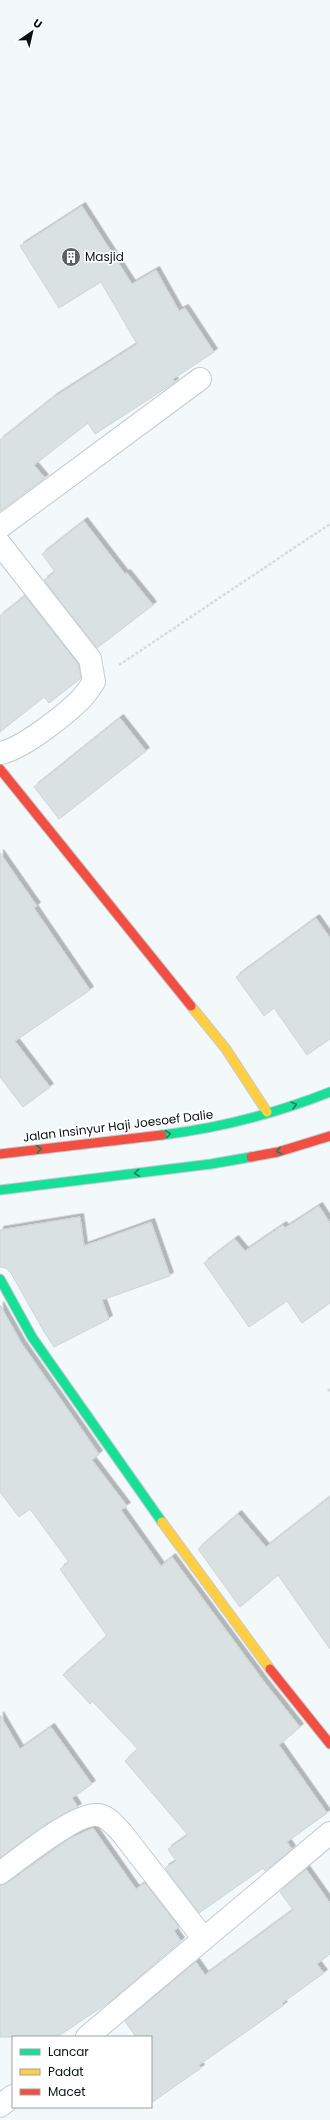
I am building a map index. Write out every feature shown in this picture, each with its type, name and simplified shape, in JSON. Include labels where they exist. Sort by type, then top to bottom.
[{"type":"street","points":[[0,527],[200,379]]},
{"type":"street","points":[[0,544],[90,659],[94,682],[82,698],[58,719],[14,749],[0,753]]},
{"type":"street","points":[[3,776],[226,1049],[267,1112]]},
{"type":"street","name":"Jalan Insinyur Haji Joesoef Dalie","points":[[0,1154],[204,1130],[307,1101],[330,1092]]},
{"type":"street","points":[[0,1190],[211,1164],[278,1152],[330,1136]]},
{"type":"street","points":[[0,1279],[32,1337],[144,1497],[275,1676],[330,1744]]},
{"type":"street","points":[[0,1873],[70,1824],[88,1815],[100,1815],[110,1820],[122,1833],[204,1939]]},
{"type":"street","points":[[88,2036],[330,1833]]},
{"type":"street","points":[[0,2106],[12,2097]]},
{"type":"path","points":[[94,682],[330,524]]},
{"type":"building","points":[[82,206],[132,284],[156,270],[179,311],[185,308],[214,352],[173,379],[175,382],[95,434],[88,423],[34,465],[45,478],[0,511],[0,440],[54,397],[137,344],[101,282],[59,308],[20,246]]},
{"type":"building","points":[[84,521],[125,574],[127,573],[153,605],[97,648],[44,580],[55,572],[42,554]]},
{"type":"building","points":[[25,596],[78,664],[81,678],[49,703],[44,697],[0,732],[0,616]]},
{"type":"building","points":[[120,718],[146,751],[59,819],[34,787]]},
{"type":"building","points":[[0,853],[37,906],[34,908],[90,990],[15,1041],[50,1087],[23,1107],[0,1077]]},
{"type":"building","points":[[316,918],[330,938],[330,1039],[307,1055],[274,1008],[264,1016],[236,977]]},
{"type":"building","points":[[319,1206],[330,1223],[330,1303],[302,1323],[287,1301],[249,1327],[204,1263],[235,1239],[245,1251],[283,1225],[285,1228]]},
{"type":"building","points":[[80,1217],[84,1246],[151,1222],[170,1276],[102,1300],[109,1319],[54,1347],[11,1273],[6,1268],[0,1267],[0,1230]]},
{"type":"building","points":[[0,1305],[22,1344],[99,1454],[92,1460],[127,1506],[121,1510],[161,1566],[172,1557],[265,1683],[300,1727],[279,1745],[327,1813],[287,1842],[292,1849],[265,1871],[263,1868],[199,1913],[165,1868],[176,1861],[168,1849],[188,1835],[125,1761],[138,1749],[92,1701],[90,1704],[63,1675],[107,1636],[60,1569],[69,1562],[30,1509],[19,1517],[0,1492]]},
{"type":"building","points":[[330,1497],[330,1649],[278,1575],[240,1607],[198,1549],[238,1514],[266,1547]]},
{"type":"building","points":[[0,1715],[20,1749],[51,1727],[92,1784],[72,1798],[78,1807],[41,1827],[0,1858]]},
{"type":"building","points":[[93,1828],[136,1889],[145,1883],[179,1927],[174,1931],[181,1941],[111,2001],[58,2036],[0,2037],[0,1885],[7,1883],[69,1839]]},
{"type":"building","points":[[306,1869],[330,1903],[330,1954],[317,1964],[324,1973],[282,2003],[284,2005],[199,2065],[201,2068],[152,2102],[152,2036],[135,2036],[125,2021],[196,1962],[205,1975],[293,1910],[280,1892]]},
{"type":"traffic: fast","points":[[162,1135],[248,1119],[289,1107],[330,1092]]},
{"type":"traffic: fast","points":[[0,1190],[211,1164],[251,1157]]},
{"type":"traffic: fast","points":[[0,1279],[32,1337],[162,1522]]},
{"type":"traffic: slow","points":[[191,1006],[226,1049],[267,1112]]},
{"type":"traffic: slow","points":[[162,1522],[270,1669]]},
{"type":"traffic: jam","points":[[0,769],[191,1006]]},
{"type":"traffic: jam","points":[[0,1154],[162,1135]]},
{"type":"traffic: jam","points":[[251,1157],[278,1152],[330,1136]]},
{"type":"traffic: jam","points":[[270,1669],[330,1744]]},
{"type":"place","name":"Masjid","points":[[71,257]]}]
